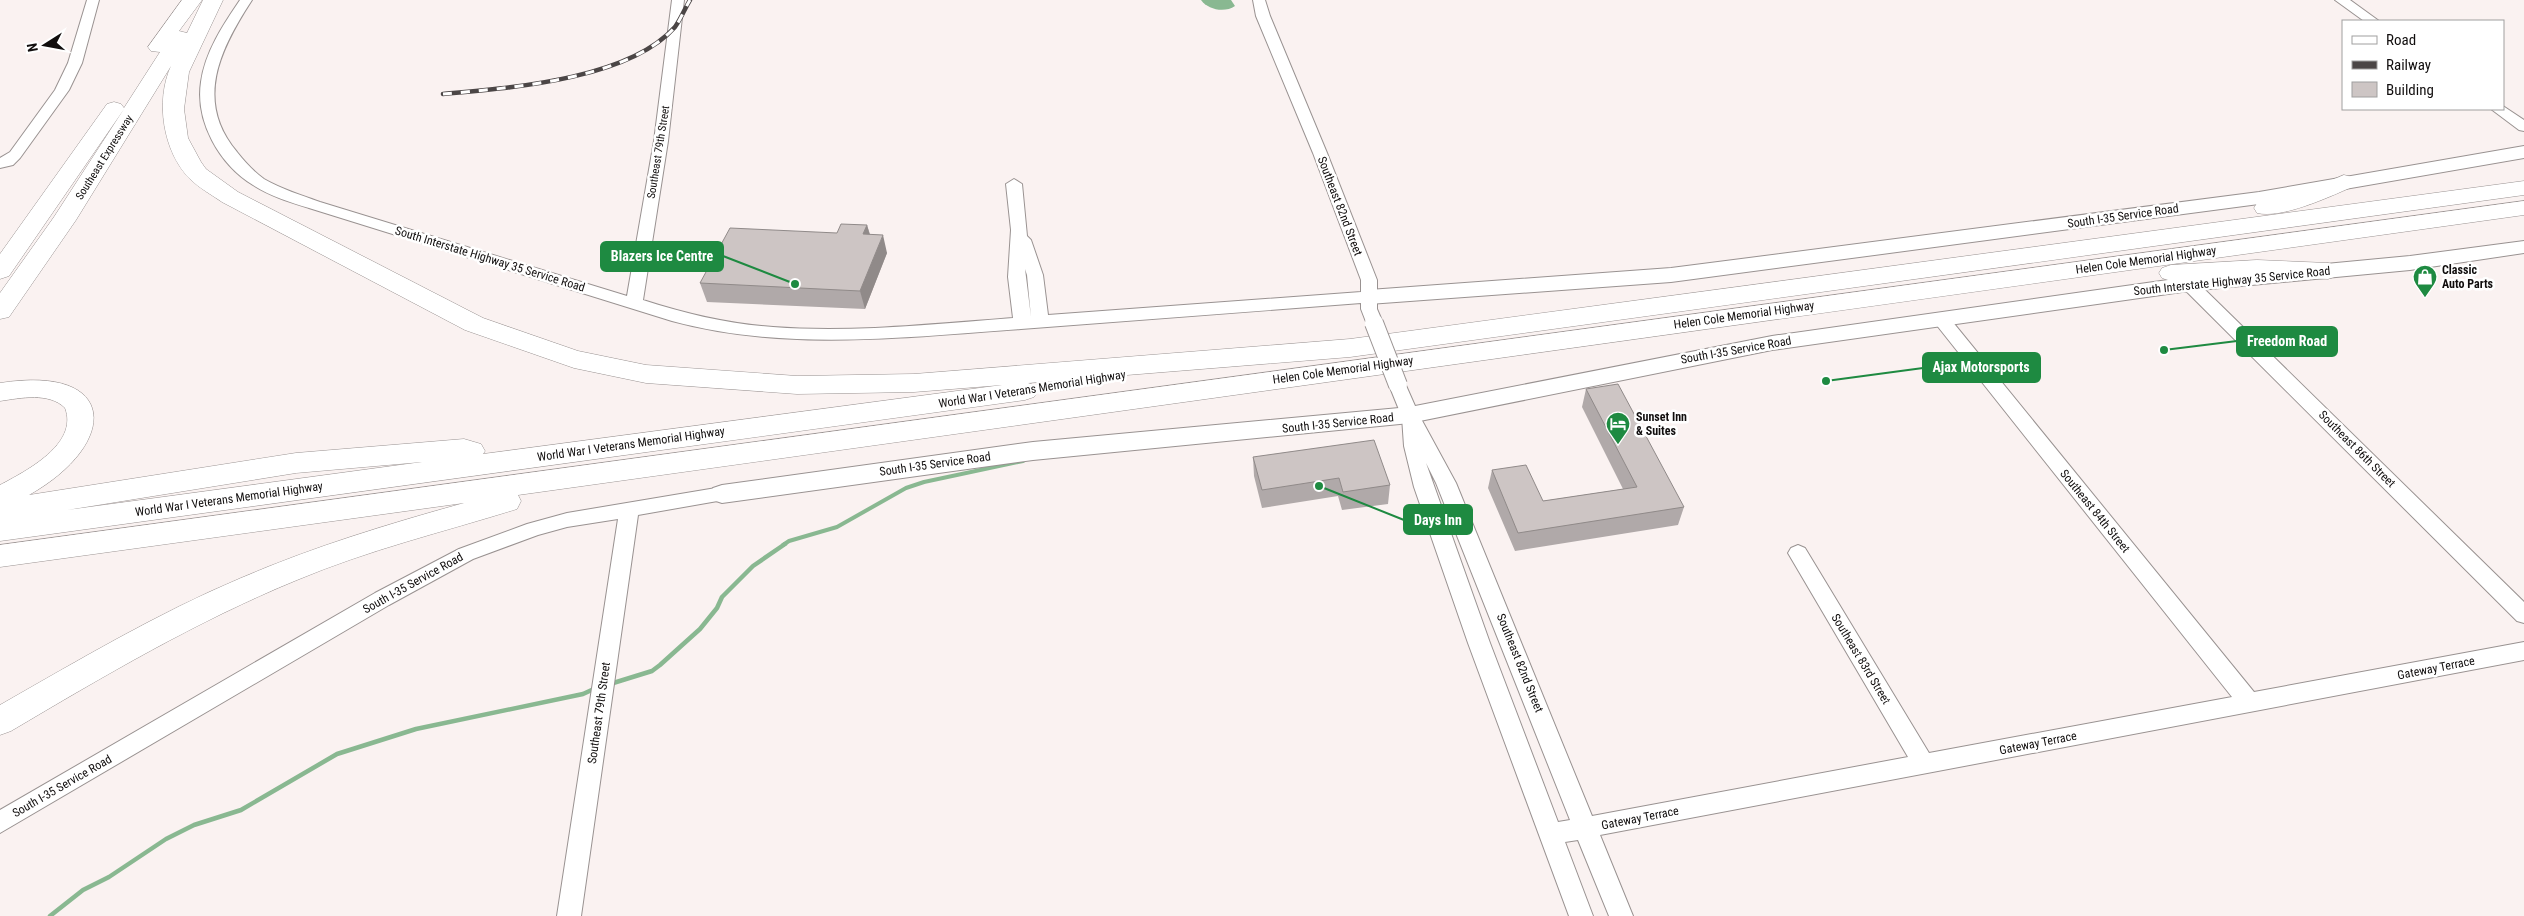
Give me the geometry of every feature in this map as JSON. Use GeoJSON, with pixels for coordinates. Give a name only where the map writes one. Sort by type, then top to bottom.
{"type":"FeatureCollection","features":[{"type":"Feature","properties":{"kind":"highway","name":"Southeast Expressway"},"geometry":{"type":"LineString","coordinates":[[0,271],[6,255],[192,0]]}},
{"type":"Feature","properties":{"kind":"highway","name":"Southeast Expressway"},"geometry":{"type":"LineString","coordinates":[[0,311],[64,220],[205,0]]}},
{"type":"Feature","properties":{"kind":"highway"},"geometry":{"type":"LineString","coordinates":[[212,0],[179,72],[173,109],[177,138],[198,174],[230,197],[474,324],[574,359],[646,374],[725,382],[797,385],[914,383],[1261,355]]}},
{"type":"Feature","properties":{"kind":"highway"},"geometry":{"type":"LineString","coordinates":[[2168,237],[2236,216],[2305,198],[2344,182]]}},
{"type":"Feature","properties":{"kind":"highway","name":"Helen Cole Memorial Highway"},"geometry":{"type":"LineString","coordinates":[[1261,355],[1350,348],[2524,188]]}},
{"type":"Feature","properties":{"kind":"highway","name":"Helen Cole Memorial Highway"},"geometry":{"type":"LineString","coordinates":[[965,422],[2524,208]]}},
{"type":"Feature","properties":{"kind":"highway"},"geometry":{"type":"LineString","coordinates":[[1982,283],[2257,268],[2328,271]]}},
{"type":"Feature","properties":{"kind":"highway","name":"World War I Veterans Memorial Highway"},"geometry":{"type":"LineString","coordinates":[[0,530],[956,401],[1261,355]]}},
{"type":"Feature","properties":{"kind":"highway"},"geometry":{"type":"LineString","coordinates":[[0,392],[24,388],[54,390],[66,394],[75,401],[82,419],[80,430],[73,443],[54,464],[24,485],[0,497]]}},
{"type":"Feature","properties":{"kind":"highway","name":"World War I Veterans Memorial Highway"},"geometry":{"type":"LineString","coordinates":[[0,556],[598,475],[965,422]]}},
{"type":"Feature","properties":{"kind":"highway"},"geometry":{"type":"LineString","coordinates":[[0,510],[296,463],[464,449],[498,462]]}},
{"type":"Feature","properties":{"kind":"highway"},"geometry":{"type":"LineString","coordinates":[[0,721],[116,654],[203,610],[288,572],[387,536],[598,475]]}},
{"type":"Feature","properties":{"kind":"highway"},"geometry":{"type":"LineString","coordinates":[[0,574],[396,520],[442,520]]}},
{"type":"Feature","properties":{"kind":"main road"},"geometry":{"type":"LineString","coordinates":[[2344,182],[2524,152]]}},
{"type":"Feature","properties":{"kind":"main road"},"geometry":{"type":"LineString","coordinates":[[2502,155],[2524,158]]}},
{"type":"Feature","properties":{"kind":"main road","name":"South I-35 Service Road"},"geometry":{"type":"LineString","coordinates":[[1369,297],[1671,275],[2259,198],[2344,182]]}},
{"type":"Feature","properties":{"kind":"main road","name":"South Interstate Highway 35 Service Road"},"geometry":{"type":"LineString","coordinates":[[1941,319],[2189,284],[2419,262],[2524,248]]}},
{"type":"Feature","properties":{"kind":"main road","name":"South I-35 Service Road"},"geometry":{"type":"LineString","coordinates":[[722,494],[1033,451],[1410,415],[1728,350],[1941,319]]}},
{"type":"Feature","properties":{"kind":"street"},"geometry":{"type":"LineString","coordinates":[[4,162],[62,90],[75,63],[94,0]]}},
{"type":"Feature","properties":{"kind":"street","name":"South Interstate Highway 35 Service Road"},"geometry":{"type":"LineString","coordinates":[[246,0],[220,41],[210,65],[205,95],[209,120],[222,147],[258,181],[293,197],[334,211],[634,304],[719,326],[774,333],[886,333]]}},
{"type":"Feature","properties":{"kind":"street","name":"Southeast 79th Street"},"geometry":{"type":"LineString","coordinates":[[634,304],[661,141],[678,0]]}},
{"type":"Feature","properties":{"kind":"street","name":"Southeast 82nd Street"},"geometry":{"type":"LineString","coordinates":[[1259,0],[1263,16],[1369,280],[1369,309],[1398,386],[1410,415],[1446,483],[1621,916]]}},
{"type":"Feature","properties":{"kind":"street"},"geometry":{"type":"LineString","coordinates":[[2341,0],[2371,20]]}},
{"type":"Feature","properties":{"kind":"street"},"geometry":{"type":"LineString","coordinates":[[2499,110],[2524,127]]}},
{"type":"Feature","properties":{"kind":"street"},"geometry":{"type":"LineString","coordinates":[[1014,184],[1019,230],[1016,277],[1022,323]]}},
{"type":"Feature","properties":{"kind":"street"},"geometry":{"type":"LineString","coordinates":[[1019,230],[1035,275],[1040,321]]}},
{"type":"Feature","properties":{"kind":"street","name":"Southeast 86th Street"},"geometry":{"type":"LineString","coordinates":[[2189,284],[2524,615]]}},
{"type":"Feature","properties":{"kind":"street","name":"South I-35 Service Road"},"geometry":{"type":"LineString","coordinates":[[886,333],[1369,297]]}},
{"type":"Feature","properties":{"kind":"street","name":"Southeast 84th Street"},"geometry":{"type":"LineString","coordinates":[[1941,319],[2250,703]]}},
{"type":"Feature","properties":{"kind":"street","name":"Southeast 82nd Street"},"geometry":{"type":"LineString","coordinates":[[1410,415],[1410,440],[1423,486],[1469,607],[1479,643],[1581,916]]}},
{"type":"Feature","properties":{"kind":"street","name":"South I-35 Service Road"},"geometry":{"type":"LineString","coordinates":[[0,822],[438,567],[466,554],[534,529],[567,520],[722,494]]}},
{"type":"Feature","properties":{"kind":"street","name":"Southeast 79th Street"},"geometry":{"type":"LineString","coordinates":[[569,916],[629,509]]}},
{"type":"Feature","properties":{"kind":"street","name":"Southeast 83rd Street"},"geometry":{"type":"LineString","coordinates":[[1798,553],[1924,764]]}},
{"type":"Feature","properties":{"kind":"street","name":"Gateway Terrace"},"geometry":{"type":"LineString","coordinates":[[1551,834],[2524,651]]}},
{"type":"Feature","properties":{"kind":"shaded area"},"geometry":{"type":"Polygon","coordinates":[[[1201,0],[1231,0],[1235,6],[1222,10],[1212,8],[1201,0]]]}},
{"type":"Feature","properties":{"kind":"building"},"geometry":{"type":"Polygon","coordinates":[[[841,224],[867,225],[863,234],[883,235],[860,291],[700,283],[730,228],[837,233],[841,224]]]}},
{"type":"Feature","properties":{"kind":"building"},"geometry":{"type":"Polygon","coordinates":[[[1618,384],[1684,507],[1518,533],[1492,470],[1526,465],[1543,501],[1637,487],[1586,389],[1618,384]]]}},
{"type":"Feature","properties":{"kind":"building"},"geometry":{"type":"Polygon","coordinates":[[[1374,440],[1390,485],[1343,492],[1339,478],[1262,490],[1253,457],[1374,440]]]}},
{"type":"Feature","properties":{"kind":"waterway"},"geometry":{"type":"LineString","coordinates":[[783,545],[789,541],[837,527],[906,488],[924,482],[1023,461]]}},
{"type":"Feature","properties":{"kind":"waterway"},"geometry":{"type":"LineString","coordinates":[[610,684],[652,671],[660,665],[700,629],[717,608],[722,597],[753,566],[785,544]]}},
{"type":"Feature","properties":{"kind":"waterway"},"geometry":{"type":"LineString","coordinates":[[50,916],[83,890],[109,877],[166,839],[194,825],[241,810],[337,754],[416,729],[583,694],[596,688]]}},
{"type":"Feature","properties":{"kind":"railway"},"geometry":{"type":"LineString","coordinates":[[443,94],[533,84],[566,78],[598,70],[628,59],[654,45],[675,27],[690,0]]}},
{"type":"Feature","properties":{"kind":"place","name":"Blazers Ice Centre"},"geometry":{"type":"Point","coordinates":[795,284]}},
{"type":"Feature","properties":{"kind":"place","name":"Classic Auto Parts"},"geometry":{"type":"Point","coordinates":[2425,298]}},
{"type":"Feature","properties":{"kind":"place","name":"Freedom Road"},"geometry":{"type":"Point","coordinates":[2164,350]}},
{"type":"Feature","properties":{"kind":"place","name":"Ajax Motorsports"},"geometry":{"type":"Point","coordinates":[1826,381]}},
{"type":"Feature","properties":{"kind":"place","name":"Sunset Inn & Suites"},"geometry":{"type":"Point","coordinates":[1618,445]}},
{"type":"Feature","properties":{"kind":"place","name":"Days Inn"},"geometry":{"type":"Point","coordinates":[1319,486]}}]}
